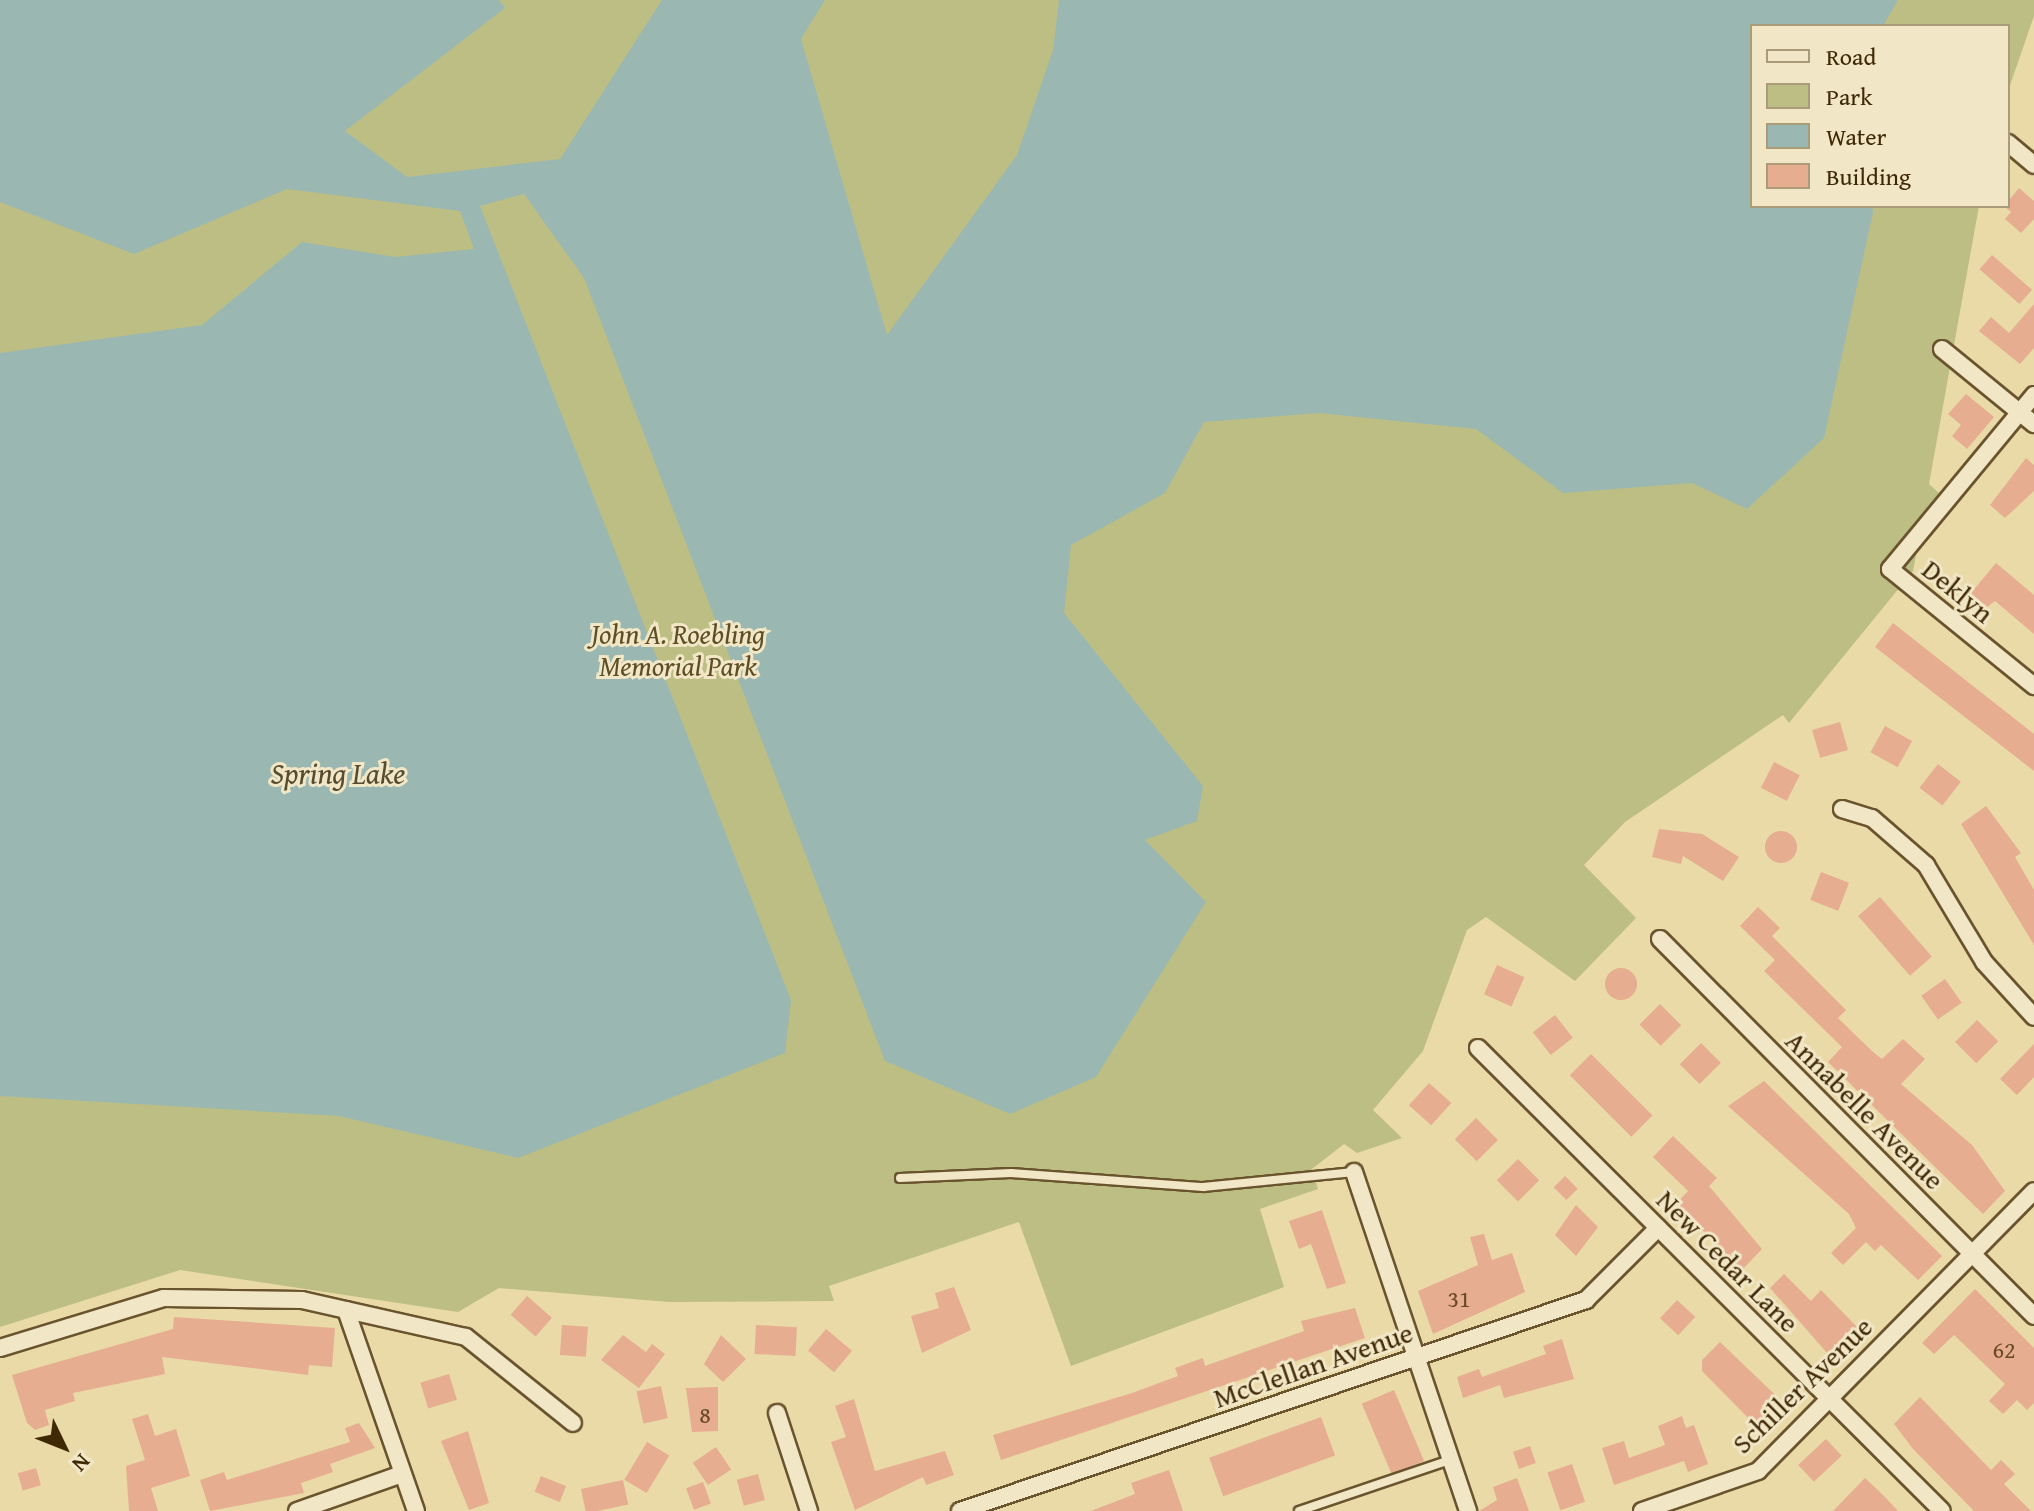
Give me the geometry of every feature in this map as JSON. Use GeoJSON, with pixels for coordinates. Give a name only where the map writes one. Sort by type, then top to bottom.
{"type":"FeatureCollection","features":[{"type":"Feature","properties":{"kind":"street"},"geometry":{"type":"LineString","coordinates":[[2010,145],[2034,165]]}},
{"type":"Feature","properties":{"kind":"street"},"geometry":{"type":"LineString","coordinates":[[1942,349],[2034,424]]}},
{"type":"Feature","properties":{"kind":"street"},"geometry":{"type":"LineString","coordinates":[[2019,412],[2034,395]]}},
{"type":"Feature","properties":{"kind":"street","name":"Deklyn"},"geometry":{"type":"LineString","coordinates":[[2019,412],[1890,569],[2034,686]]}},
{"type":"Feature","properties":{"kind":"street"},"geometry":{"type":"LineString","coordinates":[[1842,809],[1872,818],[1926,865],[1984,962],[2034,1017]]}},
{"type":"Feature","properties":{"kind":"street","name":"Annabelle Avenue"},"geometry":{"type":"LineString","coordinates":[[1660,939],[2034,1316]]}},
{"type":"Feature","properties":{"kind":"street","name":"New Cedar Lane"},"geometry":{"type":"LineString","coordinates":[[1478,1048],[1942,1511]]}},
{"type":"Feature","properties":{"kind":"street"},"geometry":{"type":"LineString","coordinates":[[1354,1172],[1468,1511]]}},
{"type":"Feature","properties":{"kind":"street","name":"Schiller Avenue"},"geometry":{"type":"LineString","coordinates":[[1642,1511],[1758,1471],[2034,1191]]}},
{"type":"Feature","properties":{"kind":"street","name":"McClellan Avenue"},"geometry":{"type":"LineString","coordinates":[[960,1511],[977,1508],[1586,1300],[1658,1228]]}},
{"type":"Feature","properties":{"kind":"street"},"geometry":{"type":"LineString","coordinates":[[0,1348],[164,1298],[256,1294],[466,1337],[573,1423]]}},
{"type":"Feature","properties":{"kind":"street"},"geometry":{"type":"LineString","coordinates":[[346,1310],[416,1511]]}},
{"type":"Feature","properties":{"kind":"street"},"geometry":{"type":"LineString","coordinates":[[777,1413],[809,1511]]}},
{"type":"Feature","properties":{"kind":"street"},"geometry":{"type":"LineString","coordinates":[[297,1511],[402,1474]]}},
{"type":"Feature","properties":{"kind":"lane"},"geometry":{"type":"LineString","coordinates":[[900,1178],[1011,1173],[1203,1187],[1354,1172]]}},
{"type":"Feature","properties":{"kind":"lane"},"geometry":{"type":"LineString","coordinates":[[1299,1511],[1450,1460]]}},
{"type":"Feature","properties":{"kind":"green space","name":"Spring Lake"},"geometry":{"type":"Polygon","coordinates":[[[0,0],[2034,0],[2034,16],[2010,85],[2010,24],[1750,24],[1750,208],[1979,208],[1929,484],[1941,495],[1924,513],[1913,571],[1789,723],[1783,715],[1625,822],[1584,865],[1636,918],[1575,981],[1486,917],[1467,930],[1423,1051],[1373,1110],[1402,1138],[1357,1153],[1344,1144],[1312,1169],[1318,1189],[1260,1209],[1284,1287],[1071,1366],[1019,1222],[829,1286],[834,1301],[669,1302],[499,1288],[458,1312],[180,1270],[0,1327],[0,0]]]}},
{"type":"Feature","properties":{"kind":"water","name":"Spring Lake"},"geometry":{"type":"Polygon","coordinates":[[[0,0],[499,0],[505,8],[345,131],[407,177],[560,159],[662,0],[825,0],[801,39],[887,335],[1017,155],[1053,50],[1059,0],[1898,0],[1884,24],[1750,24],[1750,208],[1872,208],[1873,212],[1824,438],[1747,509],[1692,483],[1563,493],[1476,429],[1319,413],[1204,422],[1165,493],[1071,545],[1064,613],[1203,786],[1197,821],[1145,840],[1206,902],[1096,1077],[1010,1114],[885,1061],[584,278],[524,194],[480,206],[791,1000],[785,1053],[518,1158],[339,1116],[0,1096],[0,353],[202,325],[302,242],[395,257],[474,249],[460,211],[287,189],[134,254],[0,202],[0,0]]]}},
{"type":"Feature","properties":{"kind":"building"},"geometry":{"type":"Polygon","coordinates":[[[2019,188],[2034,201],[2034,219],[2021,233],[2005,219],[2011,212],[2006,208],[2010,208],[2010,199],[2019,188]]]}},
{"type":"Feature","properties":{"kind":"building"},"geometry":{"type":"Polygon","coordinates":[[[1992,255],[2032,290],[2020,304],[1980,269],[1992,255]]]}},
{"type":"Feature","properties":{"kind":"building"},"geometry":{"type":"Polygon","coordinates":[[[2034,304],[2034,348],[2020,364],[1979,331],[1991,317],[2009,333],[2034,304]]]}},
{"type":"Feature","properties":{"kind":"building"},"geometry":{"type":"Polygon","coordinates":[[[1966,394],[1994,417],[1967,449],[1952,436],[1961,425],[1948,414],[1966,394]]]}},
{"type":"Feature","properties":{"kind":"building"},"geometry":{"type":"Polygon","coordinates":[[[2026,458],[2034,465],[2034,491],[2005,518],[1990,505],[2026,458]]]}},
{"type":"Feature","properties":{"kind":"building"},"geometry":{"type":"Polygon","coordinates":[[[1996,563],[2034,595],[2034,634],[1995,601],[1987,607],[1971,593],[1996,563]]]}},
{"type":"Feature","properties":{"kind":"building"},"geometry":{"type":"Polygon","coordinates":[[[1893,623],[2034,734],[2034,771],[1875,647],[1893,623]]]}},
{"type":"Feature","properties":{"kind":"building"},"geometry":{"type":"Polygon","coordinates":[[[1840,722],[1848,750],[1820,758],[1812,730],[1840,722]]]}},
{"type":"Feature","properties":{"kind":"building"},"geometry":{"type":"Polygon","coordinates":[[[1885,726],[1912,741],[1898,767],[1870,752],[1885,726]]]}},
{"type":"Feature","properties":{"kind":"building"},"geometry":{"type":"Polygon","coordinates":[[[1774,762],[1800,775],[1787,801],[1761,788],[1774,762]]]}},
{"type":"Feature","properties":{"kind":"building"},"geometry":{"type":"Polygon","coordinates":[[[1938,764],[1961,782],[1942,805],[1920,788],[1938,764]]]}},
{"type":"Feature","properties":{"kind":"building"},"geometry":{"type":"Polygon","coordinates":[[[1986,806],[2021,853],[2015,857],[2034,890],[2034,945],[1961,824],[1986,806]]]}},
{"type":"Feature","properties":{"kind":"building"},"geometry":{"type":"Polygon","coordinates":[[[1659,829],[1702,834],[1739,857],[1723,881],[1683,856],[1681,864],[1652,857],[1659,829]]]}},
{"type":"Feature","properties":{"kind":"building"},"geometry":{"type":"Polygon","coordinates":[[[1781,831],[1792,836],[1797,847],[1792,858],[1781,863],[1770,858],[1765,847],[1770,836],[1781,831]]]}},
{"type":"Feature","properties":{"kind":"building"},"geometry":{"type":"Polygon","coordinates":[[[1821,872],[1849,883],[1838,911],[1810,900],[1821,872]]]}},
{"type":"Feature","properties":{"kind":"building"},"geometry":{"type":"Polygon","coordinates":[[[1880,897],[1932,957],[1910,976],[1858,916],[1880,897]]]}},
{"type":"Feature","properties":{"kind":"building"},"geometry":{"type":"Polygon","coordinates":[[[1758,907],[1780,928],[1772,936],[1846,1010],[1838,1018],[1873,1052],[1882,1059],[1903,1039],[1925,1059],[1901,1084],[1972,1145],[2005,1191],[1983,1214],[1828,1062],[1842,1047],[1764,971],[1775,960],[1740,926],[1758,907]]]}},
{"type":"Feature","properties":{"kind":"building"},"geometry":{"type":"Polygon","coordinates":[[[1497,965],[1524,977],[1511,1006],[1484,994],[1497,965]]]}},
{"type":"Feature","properties":{"kind":"building"},"geometry":{"type":"Polygon","coordinates":[[[1621,968],[1632,973],[1637,984],[1632,995],[1621,1000],[1610,995],[1605,984],[1610,973],[1621,968]]]}},
{"type":"Feature","properties":{"kind":"building"},"geometry":{"type":"Polygon","coordinates":[[[1945,979],[1962,1003],[1938,1019],[1921,996],[1945,979]]]}},
{"type":"Feature","properties":{"kind":"building"},"geometry":{"type":"Polygon","coordinates":[[[1660,1004],[1681,1025],[1661,1046],[1639,1025],[1660,1004]]]}},
{"type":"Feature","properties":{"kind":"building"},"geometry":{"type":"Polygon","coordinates":[[[1555,1015],[1573,1038],[1551,1055],[1533,1032],[1555,1015]]]}},
{"type":"Feature","properties":{"kind":"building"},"geometry":{"type":"Polygon","coordinates":[[[1977,1020],[1998,1041],[1976,1063],[1955,1042],[1977,1020]]]}},
{"type":"Feature","properties":{"kind":"building"},"geometry":{"type":"Polygon","coordinates":[[[1701,1043],[1721,1063],[1700,1084],[1680,1064],[1701,1043]]]}},
{"type":"Feature","properties":{"kind":"building"},"geometry":{"type":"Polygon","coordinates":[[[2034,1044],[2034,1077],[2017,1095],[2000,1079],[2034,1044]]]}},
{"type":"Feature","properties":{"kind":"building"},"geometry":{"type":"Polygon","coordinates":[[[1591,1054],[1653,1116],[1631,1137],[1570,1075],[1591,1054]]]}},
{"type":"Feature","properties":{"kind":"building"},"geometry":{"type":"Polygon","coordinates":[[[1764,1081],[1942,1256],[1918,1280],[1881,1245],[1875,1251],[1866,1242],[1843,1265],[1831,1253],[1856,1228],[1849,1214],[1728,1106],[1764,1081]]]}},
{"type":"Feature","properties":{"kind":"building"},"geometry":{"type":"Polygon","coordinates":[[[1429,1083],[1451,1103],[1431,1125],[1409,1105],[1429,1083]]]}},
{"type":"Feature","properties":{"kind":"building"},"geometry":{"type":"Polygon","coordinates":[[[1476,1118],[1498,1140],[1477,1161],[1455,1139],[1476,1118]]]}},
{"type":"Feature","properties":{"kind":"building"},"geometry":{"type":"Polygon","coordinates":[[[1673,1136],[1717,1178],[1709,1186],[1762,1249],[1742,1270],[1676,1204],[1688,1191],[1653,1157],[1673,1136]]]}},
{"type":"Feature","properties":{"kind":"building"},"geometry":{"type":"Polygon","coordinates":[[[1518,1159],[1539,1180],[1518,1201],[1497,1180],[1518,1159]]]}},
{"type":"Feature","properties":{"kind":"building"},"geometry":{"type":"Polygon","coordinates":[[[1565,1176],[1578,1189],[1566,1200],[1554,1187],[1565,1176]]]}},
{"type":"Feature","properties":{"kind":"building"},"geometry":{"type":"Polygon","coordinates":[[[1576,1205],[1598,1227],[1576,1256],[1555,1235],[1576,1205]]]}},
{"type":"Feature","properties":{"kind":"building"},"geometry":{"type":"Polygon","coordinates":[[[1322,1210],[1346,1283],[1327,1289],[1311,1244],[1299,1249],[1289,1221],[1322,1210]]]}},
{"type":"Feature","properties":{"kind":"building"},"geometry":{"type":"Polygon","coordinates":[[[1484,1234],[1492,1260],[1512,1253],[1525,1292],[1433,1334],[1418,1291],[1478,1265],[1470,1237],[1484,1234]]]}},
{"type":"Feature","properties":{"kind":"building"},"geometry":{"type":"Polygon","coordinates":[[[1784,1274],[1811,1301],[1821,1290],[1863,1333],[1835,1362],[1770,1288],[1784,1274]]]}},
{"type":"Feature","properties":{"kind":"building"},"geometry":{"type":"Polygon","coordinates":[[[954,1287],[971,1330],[922,1353],[911,1316],[939,1308],[935,1293],[954,1287]]]}},
{"type":"Feature","properties":{"kind":"building"},"geometry":{"type":"Polygon","coordinates":[[[1975,1289],[2034,1348],[2034,1403],[2027,1410],[2017,1400],[2003,1414],[1989,1401],[2005,1384],[1954,1335],[1934,1354],[1922,1343],[1975,1289]]]}},
{"type":"Feature","properties":{"kind":"building"},"geometry":{"type":"Polygon","coordinates":[[[527,1296],[552,1318],[536,1337],[511,1315],[527,1296]]]}},
{"type":"Feature","properties":{"kind":"building"},"geometry":{"type":"Polygon","coordinates":[[[1677,1300],[1695,1317],[1678,1335],[1660,1318],[1677,1300]]]}},
{"type":"Feature","properties":{"kind":"building"},"geometry":{"type":"Polygon","coordinates":[[[1355,1308],[1365,1338],[1001,1460],[993,1435],[1132,1393],[1178,1376],[1175,1368],[1203,1358],[1205,1366],[1304,1331],[1301,1321],[1355,1308]]]}},
{"type":"Feature","properties":{"kind":"building"},"geometry":{"type":"Polygon","coordinates":[[[174,1317],[335,1328],[332,1367],[309,1365],[308,1375],[162,1357],[165,1374],[73,1393],[75,1401],[45,1410],[49,1425],[35,1430],[27,1423],[12,1375],[173,1329],[174,1317]]]}},
{"type":"Feature","properties":{"kind":"building"},"geometry":{"type":"Polygon","coordinates":[[[562,1325],[588,1327],[586,1357],[560,1355],[562,1325]]]}},
{"type":"Feature","properties":{"kind":"building"},"geometry":{"type":"Polygon","coordinates":[[[756,1325],[797,1327],[795,1356],[754,1354],[756,1325]]]}},
{"type":"Feature","properties":{"kind":"building"},"geometry":{"type":"Polygon","coordinates":[[[826,1329],[852,1351],[834,1372],[808,1350],[826,1329]]]}},
{"type":"Feature","properties":{"kind":"building"},"geometry":{"type":"Polygon","coordinates":[[[623,1335],[646,1352],[652,1344],[665,1354],[639,1388],[601,1360],[623,1335]]]}},
{"type":"Feature","properties":{"kind":"building"},"geometry":{"type":"Polygon","coordinates":[[[721,1335],[746,1359],[723,1382],[704,1364],[721,1335]]]}},
{"type":"Feature","properties":{"kind":"building"},"geometry":{"type":"Polygon","coordinates":[[[1562,1339],[1574,1379],[1504,1398],[1500,1385],[1463,1398],[1457,1377],[1479,1369],[1482,1377],[1546,1354],[1543,1346],[1562,1339]]]}},
{"type":"Feature","properties":{"kind":"building"},"geometry":{"type":"Polygon","coordinates":[[[1720,1342],[1789,1408],[1763,1433],[1702,1371],[1702,1360],[1720,1342]]]}},
{"type":"Feature","properties":{"kind":"building"},"geometry":{"type":"Polygon","coordinates":[[[449,1374],[457,1400],[428,1409],[420,1383],[449,1374]]]}},
{"type":"Feature","properties":{"kind":"building"},"geometry":{"type":"Polygon","coordinates":[[[661,1386],[668,1418],[643,1423],[637,1391],[661,1386]]]}},
{"type":"Feature","properties":{"kind":"building"},"geometry":{"type":"Polygon","coordinates":[[[718,1387],[718,1431],[692,1432],[686,1388],[718,1387]]]}},
{"type":"Feature","properties":{"kind":"building"},"geometry":{"type":"Polygon","coordinates":[[[1394,1390],[1424,1461],[1392,1475],[1362,1404],[1394,1390]]]}},
{"type":"Feature","properties":{"kind":"building"},"geometry":{"type":"Polygon","coordinates":[[[1920,1397],[1991,1470],[2001,1460],[2015,1474],[2004,1484],[2031,1511],[1974,1511],[1913,1449],[1894,1424],[1920,1397]]]}},
{"type":"Feature","properties":{"kind":"building"},"geometry":{"type":"Polygon","coordinates":[[[854,1399],[875,1471],[945,1451],[954,1475],[926,1485],[923,1477],[855,1510],[831,1442],[846,1437],[835,1406],[854,1399]]]}},
{"type":"Feature","properties":{"kind":"building"},"geometry":{"type":"Polygon","coordinates":[[[148,1414],[155,1436],[176,1429],[190,1476],[151,1488],[158,1511],[129,1511],[126,1466],[145,1460],[132,1419],[148,1414]]]}},
{"type":"Feature","properties":{"kind":"building"},"geometry":{"type":"Polygon","coordinates":[[[1682,1416],[1686,1428],[1694,1425],[1708,1464],[1688,1472],[1684,1461],[1614,1485],[1602,1448],[1624,1441],[1629,1458],[1665,1445],[1658,1426],[1682,1416]]]}},
{"type":"Feature","properties":{"kind":"building"},"geometry":{"type":"Polygon","coordinates":[[[1321,1417],[1335,1456],[1223,1496],[1209,1458],[1321,1417]]]}},
{"type":"Feature","properties":{"kind":"building"},"geometry":{"type":"Polygon","coordinates":[[[359,1423],[375,1448],[330,1464],[333,1472],[301,1483],[304,1493],[210,1511],[200,1480],[224,1472],[227,1480],[350,1442],[345,1428],[359,1423]]]}},
{"type":"Feature","properties":{"kind":"building"},"geometry":{"type":"Polygon","coordinates":[[[468,1431],[489,1503],[469,1510],[441,1441],[468,1431]]]}},
{"type":"Feature","properties":{"kind":"building"},"geometry":{"type":"Polygon","coordinates":[[[1826,1439],[1842,1456],[1814,1482],[1798,1465],[1826,1439]]]}},
{"type":"Feature","properties":{"kind":"building"},"geometry":{"type":"Polygon","coordinates":[[[647,1442],[669,1455],[647,1493],[624,1480],[647,1442]]]}},
{"type":"Feature","properties":{"kind":"building"},"geometry":{"type":"Polygon","coordinates":[[[1530,1446],[1536,1463],[1519,1469],[1513,1452],[1530,1446]]]}},
{"type":"Feature","properties":{"kind":"building"},"geometry":{"type":"Polygon","coordinates":[[[716,1447],[731,1469],[708,1485],[693,1463],[716,1447]]]}},
{"type":"Feature","properties":{"kind":"building"},"geometry":{"type":"Polygon","coordinates":[[[1572,1464],[1585,1502],[1560,1510],[1547,1472],[1572,1464]]]}},
{"type":"Feature","properties":{"kind":"building"},"geometry":{"type":"Polygon","coordinates":[[[36,1468],[41,1485],[23,1491],[18,1473],[36,1468]]]}},
{"type":"Feature","properties":{"kind":"building"},"geometry":{"type":"Polygon","coordinates":[[[1169,1470],[1183,1511],[1091,1511],[1135,1494],[1131,1483],[1169,1470]]]}},
{"type":"Feature","properties":{"kind":"building"},"geometry":{"type":"Polygon","coordinates":[[[758,1474],[765,1500],[744,1506],[737,1480],[758,1474]]]}},
{"type":"Feature","properties":{"kind":"building"},"geometry":{"type":"Polygon","coordinates":[[[541,1476],[566,1486],[560,1502],[535,1492],[541,1476]]]}},
{"type":"Feature","properties":{"kind":"building"},"geometry":{"type":"Polygon","coordinates":[[[1517,1478],[1529,1511],[1479,1511],[1497,1500],[1493,1487],[1517,1478]]]}},
{"type":"Feature","properties":{"kind":"building"},"geometry":{"type":"Polygon","coordinates":[[[1865,1478],[1883,1495],[1898,1511],[1833,1511],[1865,1478]]]}},
{"type":"Feature","properties":{"kind":"building"},"geometry":{"type":"Polygon","coordinates":[[[623,1480],[628,1504],[586,1511],[581,1489],[623,1480]]]}},
{"type":"Feature","properties":{"kind":"building"},"geometry":{"type":"Polygon","coordinates":[[[703,1482],[711,1504],[694,1510],[686,1488],[703,1482]]]}},
{"type":"Feature","properties":{"kind":"park label","name":"John A. Roebling Memorial Park"},"geometry":{"type":"Point","coordinates":[678,650]}}]}
